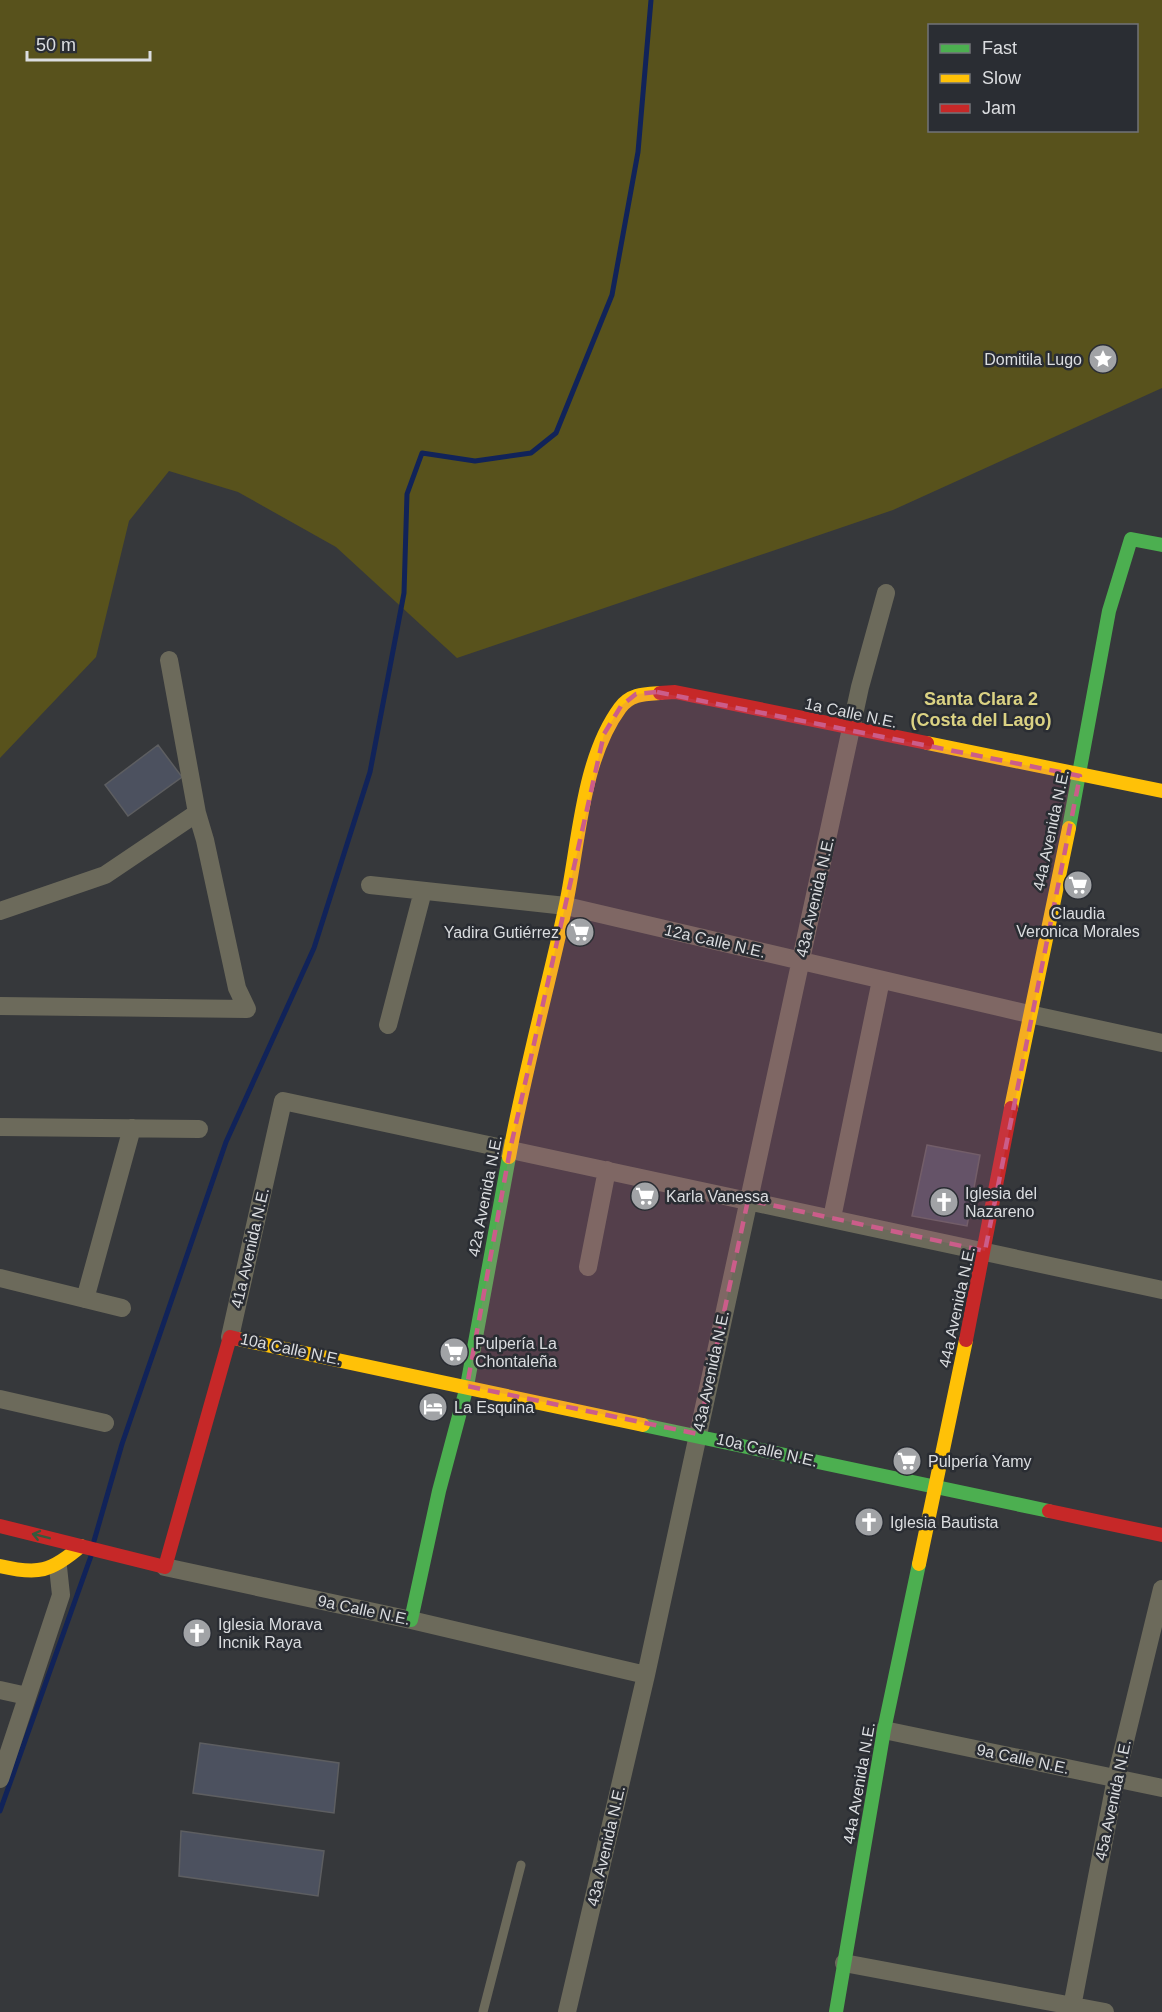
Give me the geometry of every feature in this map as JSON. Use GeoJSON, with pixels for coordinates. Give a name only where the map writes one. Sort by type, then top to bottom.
{"type":"FeatureCollection","features":[{"type":"Feature","properties":{"kind":"street","name":"44a Avenida N.E."},"geometry":{"type":"LineString","coordinates":[[836,2012],[884,1730],[985,1251],[1029,1014],[1080,776],[1109,611],[1131,539],[1162,545]]}},
{"type":"Feature","properties":{"kind":"street","name":"43a Avenida N.E."},"geometry":{"type":"LineString","coordinates":[[567,2012],[646,1675],[800,961],[853,730],[860,687],[886,594]]}},
{"type":"Feature","properties":{"kind":"street"},"geometry":{"type":"LineString","coordinates":[[0,1006],[247,1009],[237,988],[205,840],[196,813],[169,660]]}},
{"type":"Feature","properties":{"kind":"street","name":"1a Calle N.E."},"geometry":{"type":"LineString","coordinates":[[590,778],[604,734],[621,706],[636,694],[675,692],[1162,791]]}},
{"type":"Feature","properties":{"kind":"street","name":"42a Avenida N.E."},"geometry":{"type":"LineString","coordinates":[[411,1620],[439,1491],[467,1386],[510,1149],[566,906],[590,778]]}},
{"type":"Feature","properties":{"kind":"street"},"geometry":{"type":"LineString","coordinates":[[0,911],[105,875],[196,813]]}},
{"type":"Feature","properties":{"kind":"street","name":"12a Calle N.E."},"geometry":{"type":"LineString","coordinates":[[370,885],[566,906],[1162,1043]]}},
{"type":"Feature","properties":{"kind":"street"},"geometry":{"type":"LineString","coordinates":[[388,1025],[423,891]]}},
{"type":"Feature","properties":{"kind":"street"},"geometry":{"type":"LineString","coordinates":[[832,1218],[882,980]]}},
{"type":"Feature","properties":{"kind":"street","name":"41a Avenida N.E."},"geometry":{"type":"LineString","coordinates":[[165,1567],[230,1337],[283,1101],[510,1149]]}},
{"type":"Feature","properties":{"kind":"street"},"geometry":{"type":"LineString","coordinates":[[0,1127],[199,1129]]}},
{"type":"Feature","properties":{"kind":"street"},"geometry":{"type":"LineString","coordinates":[[85,1299],[132,1128]]}},
{"type":"Feature","properties":{"kind":"street"},"geometry":{"type":"LineString","coordinates":[[510,1149],[1162,1290]]}},
{"type":"Feature","properties":{"kind":"street"},"geometry":{"type":"LineString","coordinates":[[588,1267],[607,1170]]}},
{"type":"Feature","properties":{"kind":"street"},"geometry":{"type":"LineString","coordinates":[[0,1278],[122,1308]]}},
{"type":"Feature","properties":{"kind":"street","name":"10a Calle N.E."},"geometry":{"type":"LineString","coordinates":[[230,1337],[698,1434],[1162,1535]]}},
{"type":"Feature","properties":{"kind":"street"},"geometry":{"type":"LineString","coordinates":[[0,1399],[105,1422]]}},
{"type":"Feature","properties":{"kind":"street","name":"9a Calle N.E."},"geometry":{"type":"LineString","coordinates":[[0,1526],[165,1567],[411,1620],[646,1675]]}},
{"type":"Feature","properties":{"kind":"street"},"geometry":{"type":"LineString","coordinates":[[0,1566],[30,1573],[58,1567],[83,1546]]}},
{"type":"Feature","properties":{"kind":"street"},"geometry":{"type":"LineString","coordinates":[[0,1779],[62,1595],[58,1567]]}},
{"type":"Feature","properties":{"kind":"street","name":"45a Avenida N.E."},"geometry":{"type":"LineString","coordinates":[[1071,2008],[1116,1778],[1162,1589]]}},
{"type":"Feature","properties":{"kind":"street"},"geometry":{"type":"LineString","coordinates":[[0,1690],[27,1696]]}},
{"type":"Feature","properties":{"kind":"street","name":"9a Calle N.E."},"geometry":{"type":"LineString","coordinates":[[884,1730],[1162,1788]]}},
{"type":"Feature","properties":{"kind":"street"},"geometry":{"type":"LineString","coordinates":[[844,1963],[1071,2008],[1105,2012]]}},
{"type":"Feature","properties":{"kind":"lane"},"geometry":{"type":"LineString","coordinates":[[483,2012],[521,1865]]}},
{"type":"Feature","properties":{"kind":"highlighted area"},"geometry":{"type":"Polygon","coordinates":[[[657,692],[1080,776],[985,1251],[748,1200],[698,1434],[467,1386],[510,1150],[604,734],[621,706],[636,694],[657,692]]]}},
{"type":"Feature","properties":{"kind":"shaded area"},"geometry":{"type":"Polygon","coordinates":[[[0,0],[1162,0],[1162,388],[893,510],[457,658],[336,547],[238,492],[169,471],[129,521],[96,657],[0,758],[0,0]]]}},
{"type":"Feature","properties":{"kind":"building"},"geometry":{"type":"Polygon","coordinates":[[[158,745],[182,777],[128,816],[105,785],[158,745]]]}},
{"type":"Feature","properties":{"kind":"building"},"geometry":{"type":"Polygon","coordinates":[[[927,1145],[980,1155],[967,1226],[912,1216],[927,1145]]]}},
{"type":"Feature","properties":{"kind":"building"},"geometry":{"type":"Polygon","coordinates":[[[200,1743],[339,1763],[334,1813],[193,1793],[200,1743]]]}},
{"type":"Feature","properties":{"kind":"building"},"geometry":{"type":"Polygon","coordinates":[[[181,1831],[324,1851],[318,1896],[179,1876],[181,1831]]]}},
{"type":"Feature","properties":{"kind":"waterway"},"geometry":{"type":"LineString","coordinates":[[94,1541],[122,1444],[226,1142],[314,948],[370,772],[404,593],[407,494],[422,453],[475,461],[531,453],[556,433],[612,295],[638,152],[651,0]]}},
{"type":"Feature","properties":{"kind":"waterway"},"geometry":{"type":"LineString","coordinates":[[0,1811],[91,1556]]}},
{"type":"Feature","properties":{"kind":"traffic: fast"},"geometry":{"type":"LineString","coordinates":[[1069,828],[1109,611],[1131,539],[1162,545]]}},
{"type":"Feature","properties":{"kind":"traffic: fast"},"geometry":{"type":"LineString","coordinates":[[411,1620],[439,1491],[467,1386],[509,1157]]}},
{"type":"Feature","properties":{"kind":"traffic: fast"},"geometry":{"type":"LineString","coordinates":[[643,1425],[1049,1511]]}},
{"type":"Feature","properties":{"kind":"traffic: fast"},"geometry":{"type":"LineString","coordinates":[[836,2012],[884,1730],[919,1564]]}},
{"type":"Feature","properties":{"kind":"traffic: slow"},"geometry":{"type":"LineString","coordinates":[[509,1157],[565,909],[583,805],[597,753],[607,729],[624,703],[638,696],[660,693]]}},
{"type":"Feature","properties":{"kind":"traffic: slow"},"geometry":{"type":"LineString","coordinates":[[927,743],[1162,791]]}},
{"type":"Feature","properties":{"kind":"traffic: slow"},"geometry":{"type":"LineString","coordinates":[[1011,1108],[1069,828]]}},
{"type":"Feature","properties":{"kind":"traffic: slow"},"geometry":{"type":"LineString","coordinates":[[238,1339],[643,1425]]}},
{"type":"Feature","properties":{"kind":"traffic: slow"},"geometry":{"type":"LineString","coordinates":[[919,1564],[966,1340]]}},
{"type":"Feature","properties":{"kind":"traffic: slow"},"geometry":{"type":"LineString","coordinates":[[0,1566],[24,1570],[44,1569],[61,1561],[81,1546]]}},
{"type":"Feature","properties":{"kind":"traffic: jam"},"geometry":{"type":"LineString","coordinates":[[660,693],[675,692],[927,743]]}},
{"type":"Feature","properties":{"kind":"traffic: jam"},"geometry":{"type":"LineString","coordinates":[[966,1340],[1011,1108]]}},
{"type":"Feature","properties":{"kind":"traffic: jam"},"geometry":{"type":"LineString","coordinates":[[0,1526],[165,1567],[230,1337],[238,1339]]}},
{"type":"Feature","properties":{"kind":"traffic: jam"},"geometry":{"type":"LineString","coordinates":[[1049,1511],[1162,1535]]}},
{"type":"Feature","properties":{"kind":"place","name":"Domitila Lugo"},"geometry":{"type":"Point","coordinates":[1103,359]}},
{"type":"Feature","properties":{"kind":"place","name":"Claudia Veronica Morales"},"geometry":{"type":"Point","coordinates":[1078,885]}},
{"type":"Feature","properties":{"kind":"place","name":"Yadira Gutiérrez"},"geometry":{"type":"Point","coordinates":[580,932]}},
{"type":"Feature","properties":{"kind":"place","name":"Karla Vanessa"},"geometry":{"type":"Point","coordinates":[645,1196]}},
{"type":"Feature","properties":{"kind":"place","name":"Iglesia del Nazareno"},"geometry":{"type":"Point","coordinates":[944,1202]}},
{"type":"Feature","properties":{"kind":"place","name":"Pulpería La Chontaleña"},"geometry":{"type":"Point","coordinates":[454,1352]}},
{"type":"Feature","properties":{"kind":"place","name":"La Esquina"},"geometry":{"type":"Point","coordinates":[433,1407]}},
{"type":"Feature","properties":{"kind":"place","name":"Pulpería Yamy"},"geometry":{"type":"Point","coordinates":[907,1461]}},
{"type":"Feature","properties":{"kind":"place","name":"Iglesia Bautista"},"geometry":{"type":"Point","coordinates":[869,1522]}},
{"type":"Feature","properties":{"kind":"place","name":"Iglesia Morava Incnik Raya"},"geometry":{"type":"Point","coordinates":[197,1633]}},
{"type":"Feature","properties":{"kind":"district","name":"Santa Clara 2 (Costa del Lago)"},"geometry":{"type":"Point","coordinates":[981,709]}}]}
